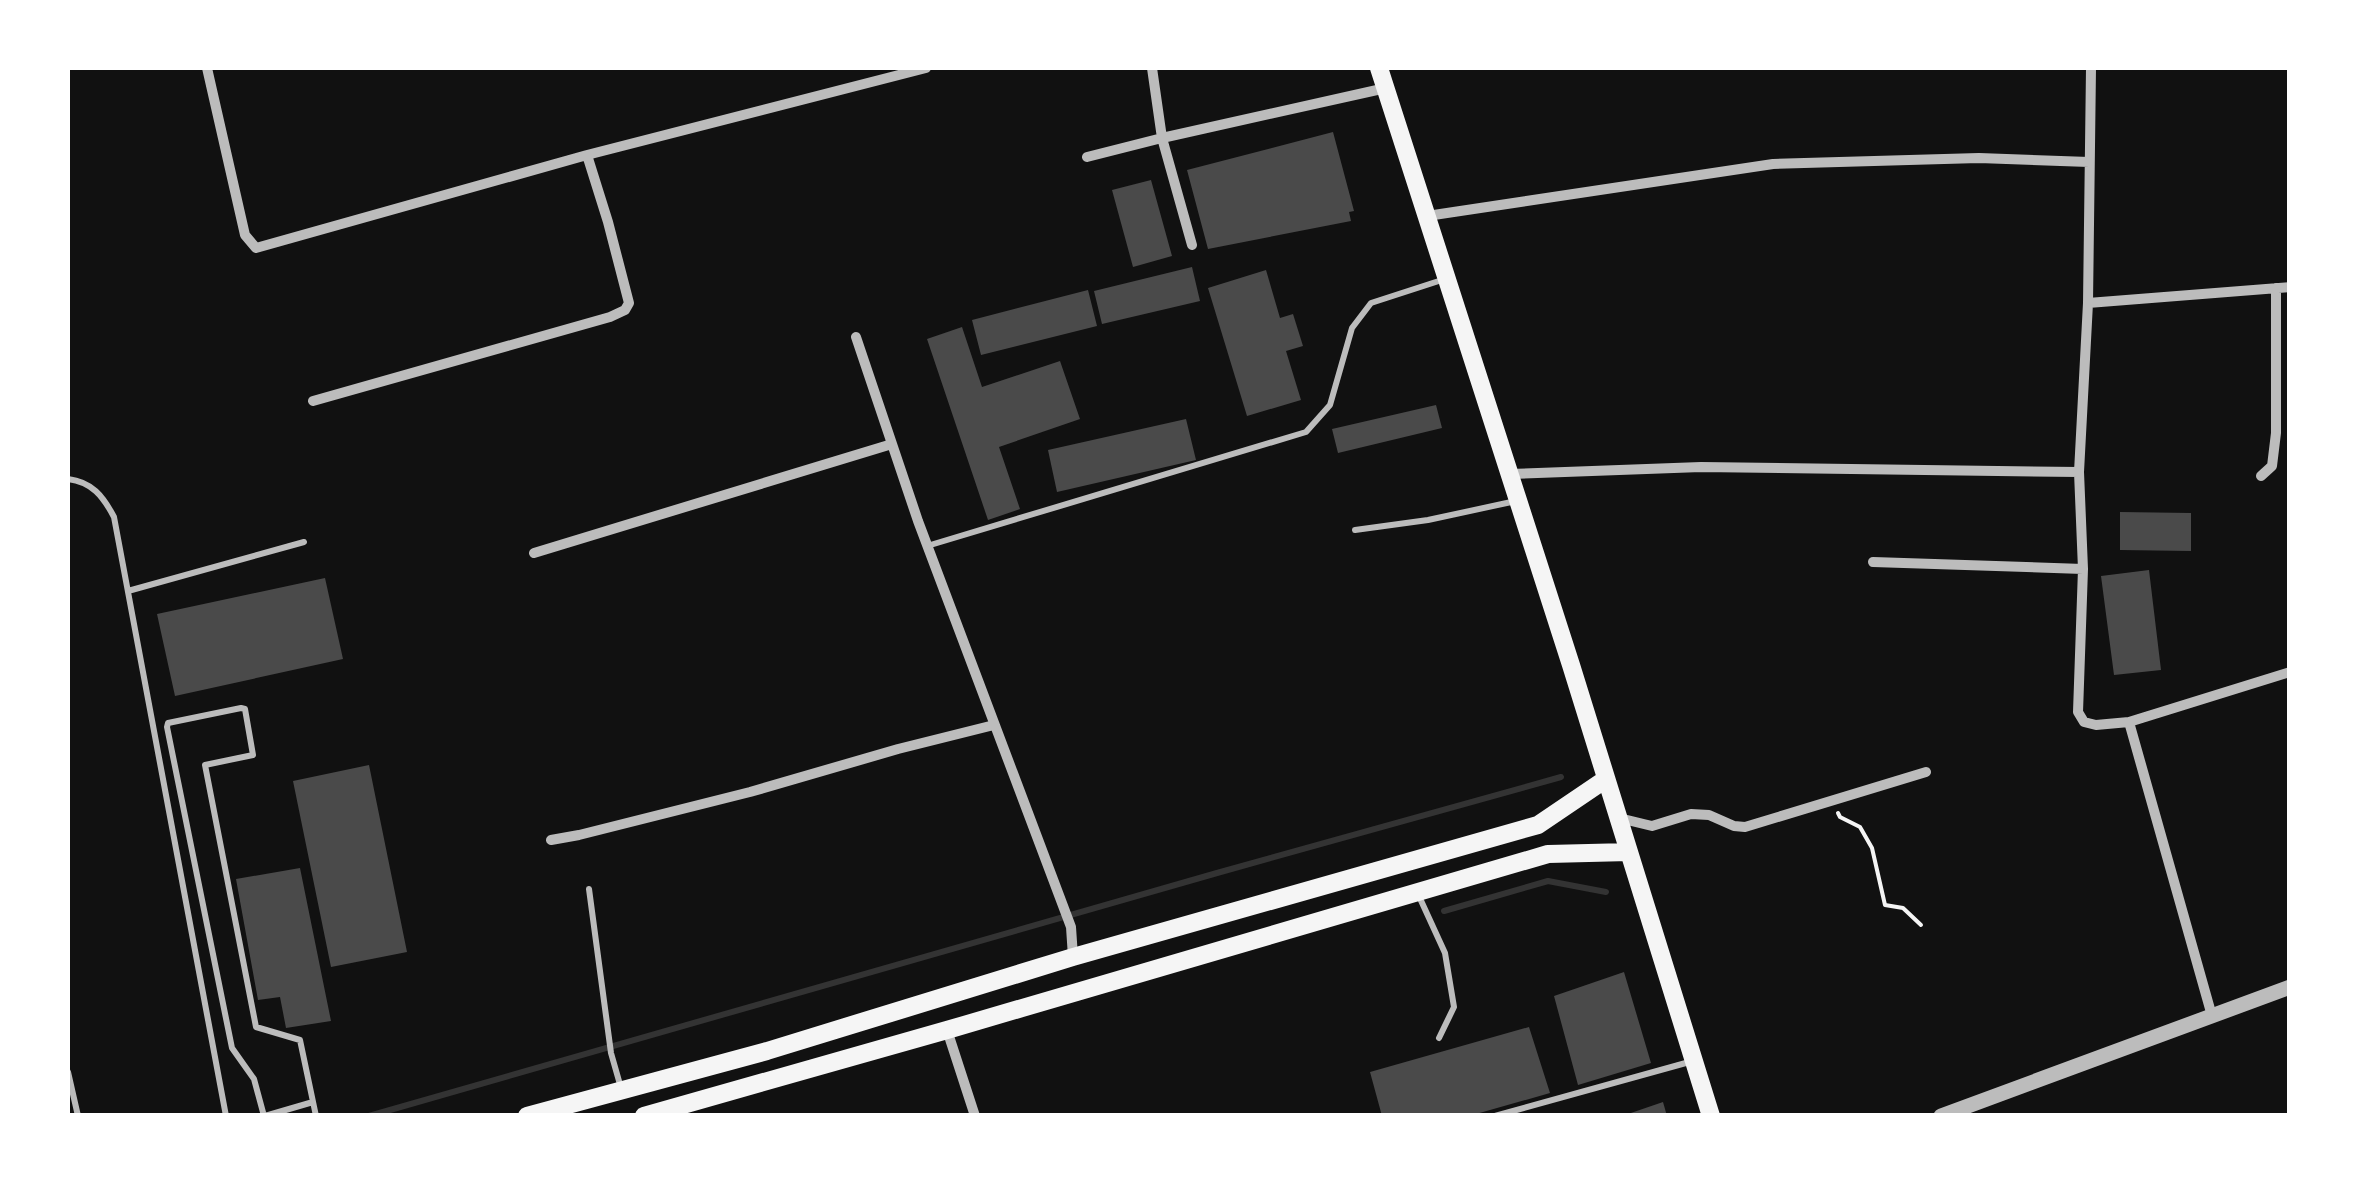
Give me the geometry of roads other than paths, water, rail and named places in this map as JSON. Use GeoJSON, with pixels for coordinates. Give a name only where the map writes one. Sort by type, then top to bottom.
{"type":"FeatureCollection","features":[{"type":"Feature","properties":{"kind":"main road"},"geometry":{"type":"LineString","coordinates":[[1379,68],[1711,1116]]}},
{"type":"Feature","properties":{"kind":"main road"},"geometry":{"type":"LineString","coordinates":[[527,1116],[766,1051],[1074,957],[1538,824],[1606,779]]}},
{"type":"Feature","properties":{"kind":"main road"},"geometry":{"type":"LineString","coordinates":[[644,1116],[1548,854],[1629,852]]}},
{"type":"Feature","properties":{"kind":"street"},"geometry":{"type":"LineString","coordinates":[[207,68],[245,235],[256,248],[587,154],[926,68]]}},
{"type":"Feature","properties":{"kind":"street"},"geometry":{"type":"LineString","coordinates":[[1152,68],[1162,138],[1192,245]]}},
{"type":"Feature","properties":{"kind":"street"},"geometry":{"type":"LineString","coordinates":[[2091,68],[2088,303],[2079,472],[2083,569],[2078,712],[2084,722],[2130,722],[2290,672]]}},
{"type":"Feature","properties":{"kind":"street"},"geometry":{"type":"LineString","coordinates":[[1087,158],[1386,88]]}},
{"type":"Feature","properties":{"kind":"street"},"geometry":{"type":"LineString","coordinates":[[313,402],[625,310],[629,303],[587,154]]}},
{"type":"Feature","properties":{"kind":"street"},"geometry":{"type":"LineString","coordinates":[[1427,216],[1773,164],[1979,158],[2089,162]]}},
{"type":"Feature","properties":{"kind":"street"},"geometry":{"type":"LineString","coordinates":[[2088,303],[2290,287]]}},
{"type":"Feature","properties":{"kind":"street"},"geometry":{"type":"LineString","coordinates":[[2261,476],[2272,466],[2276,433],[2276,288]]}},
{"type":"Feature","properties":{"kind":"street"},"geometry":{"type":"LineString","coordinates":[[856,338],[927,546],[1071,928],[1074,957]]}},
{"type":"Feature","properties":{"kind":"street"},"geometry":{"type":"LineString","coordinates":[[534,553],[892,444]]}},
{"type":"Feature","properties":{"kind":"street"},"geometry":{"type":"LineString","coordinates":[[1508,474],[1701,467],[2079,472]]}},
{"type":"Feature","properties":{"kind":"street"},"geometry":{"type":"LineString","coordinates":[[1873,562],[2083,569]]}},
{"type":"Feature","properties":{"kind":"street"},"geometry":{"type":"LineString","coordinates":[[2130,722],[2212,1016]]}},
{"type":"Feature","properties":{"kind":"street"},"geometry":{"type":"LineString","coordinates":[[551,840],[750,792],[994,726]]}},
{"type":"Feature","properties":{"kind":"street"},"geometry":{"type":"LineString","coordinates":[[1618,818],[1652,826],[1691,814],[1709,815],[1745,827],[1926,772]]}},
{"type":"Feature","properties":{"kind":"street"},"geometry":{"type":"LineString","coordinates":[[1941,1116],[2290,987]]}},
{"type":"Feature","properties":{"kind":"street"},"geometry":{"type":"LineString","coordinates":[[948,1030],[975,1116]]}},
{"type":"Feature","properties":{"kind":"lane"},"geometry":{"type":"LineString","coordinates":[[927,546],[1306,432],[1330,405],[1352,328],[1371,303],[1446,279]]}},
{"type":"Feature","properties":{"kind":"lane"},"geometry":{"type":"LineString","coordinates":[[68,478],[96,488],[114,517],[226,1116]]}},
{"type":"Feature","properties":{"kind":"lane"},"geometry":{"type":"LineString","coordinates":[[1355,530],[1518,501]]}},
{"type":"Feature","properties":{"kind":"lane"},"geometry":{"type":"LineString","coordinates":[[128,591],[304,542]]}},
{"type":"Feature","properties":{"kind":"lane"},"geometry":{"type":"LineString","coordinates":[[313,1102],[264,1116],[254,1079],[232,1048],[168,723],[244,709],[253,756],[205,765],[256,1027],[300,1040],[316,1115]]}},
{"type":"Feature","properties":{"kind":"lane"},"geometry":{"type":"LineString","coordinates":[[590,889],[611,1054],[621,1090]]}},
{"type":"Feature","properties":{"kind":"lane"},"geometry":{"type":"LineString","coordinates":[[1417,893],[1445,953],[1454,1007],[1439,1038]]}},
{"type":"Feature","properties":{"kind":"lane"},"geometry":{"type":"LineString","coordinates":[[1496,1116],[1694,1060]]}},
{"type":"Feature","properties":{"kind":"lane"},"geometry":{"type":"LineString","coordinates":[[68,1072],[78,1116]]}},
{"type":"Feature","properties":{"kind":"waterway"},"geometry":{"type":"LineString","coordinates":[[369,1116],[1561,777]]}},
{"type":"Feature","properties":{"kind":"waterway"},"geometry":{"type":"LineString","coordinates":[[1444,911],[1548,881],[1606,892]]}}]}
